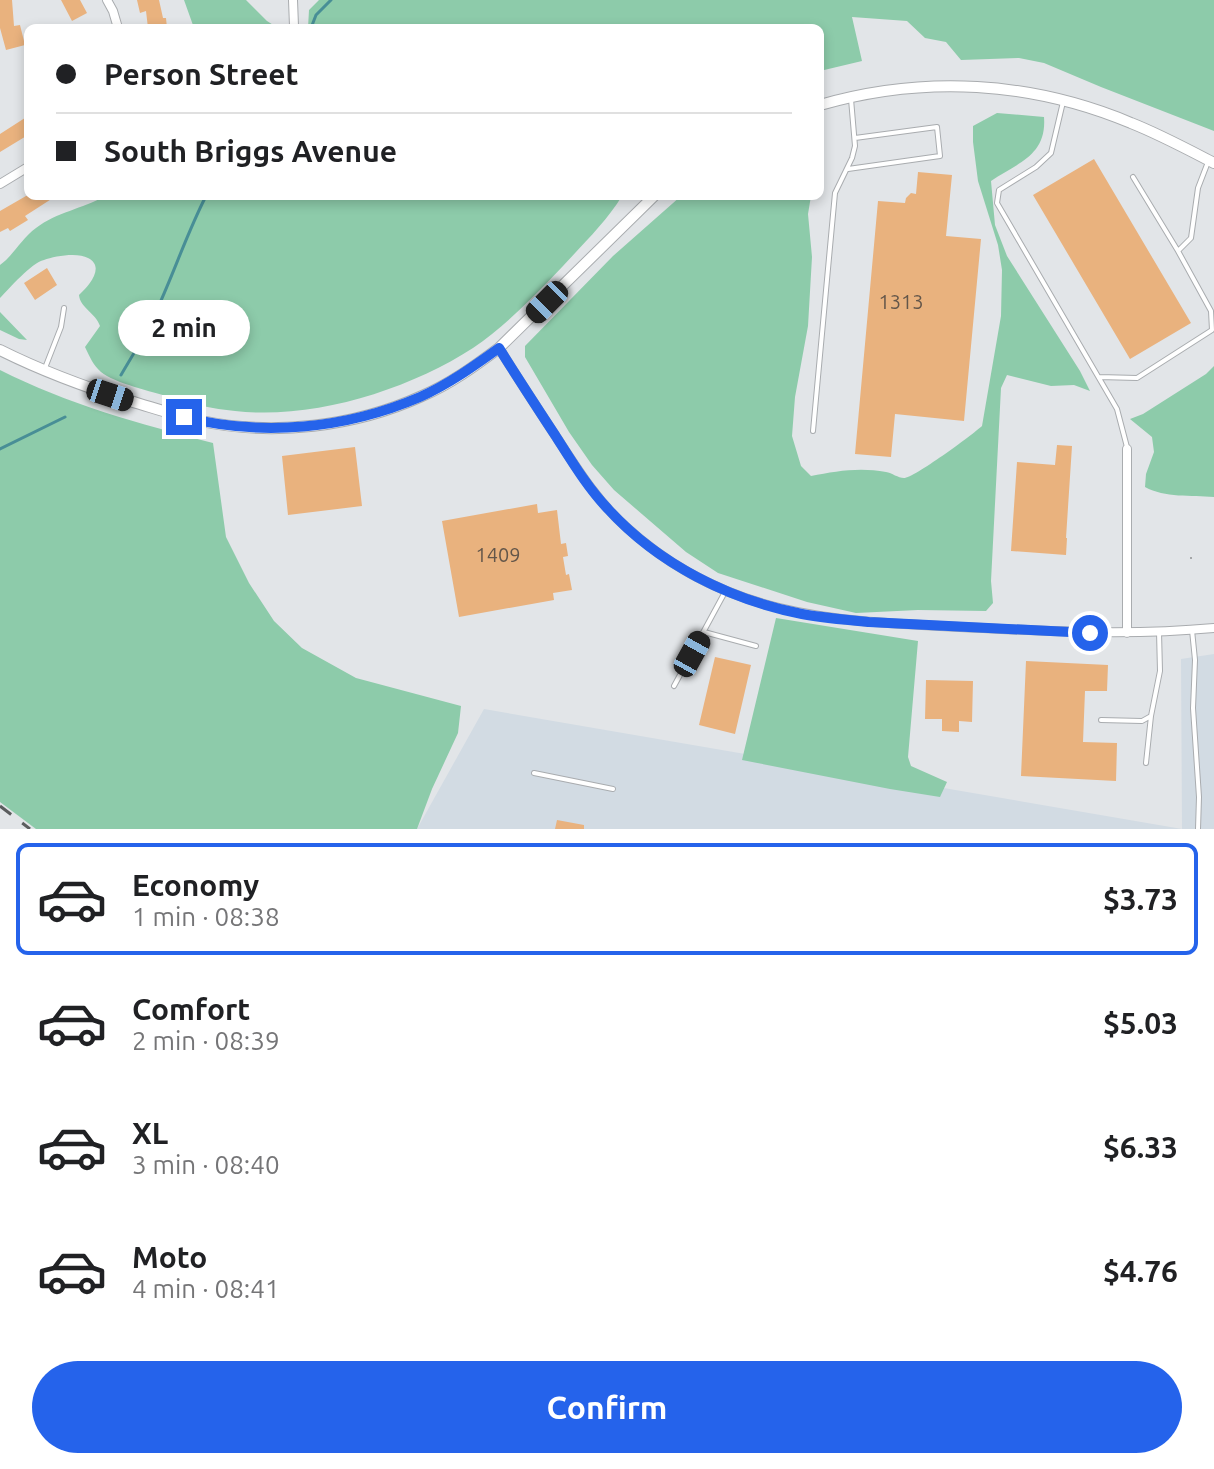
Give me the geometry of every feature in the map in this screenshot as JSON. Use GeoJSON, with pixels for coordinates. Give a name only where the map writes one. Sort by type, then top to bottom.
{"type":"FeatureCollection","features":[{"type":"Feature","properties":{"kind":"street"},"geometry":{"type":"LineString","coordinates":[[107,0],[117,24]]}},
{"type":"Feature","properties":{"kind":"street"},"geometry":{"type":"LineString","coordinates":[[293,0],[294,24]]}},
{"type":"Feature","properties":{"kind":"street"},"geometry":{"type":"LineString","coordinates":[[824,104],[894,88],[968,85],[1009,89],[1063,99],[1133,123],[1211,161]]}},
{"type":"Feature","properties":{"kind":"street"},"geometry":{"type":"LineString","coordinates":[[0,184],[24,169]]}},
{"type":"Feature","properties":{"kind":"street"},"geometry":{"type":"LineString","coordinates":[[0,350],[90,389],[201,421],[279,428],[348,419],[405,403],[472,368],[499,348],[650,200]]}},
{"type":"Feature","properties":{"kind":"street"},"geometry":{"type":"LineString","coordinates":[[499,348],[582,477],[607,508],[641,540],[670,561],[725,592],[788,611],[869,622],[1127,633],[1214,628]]}},
{"type":"Feature","properties":{"kind":"street"},"geometry":{"type":"LineString","coordinates":[[1127,449],[1127,633]]}},
{"type":"Feature","properties":{"kind":"lane"},"geometry":{"type":"LineString","coordinates":[[813,431],[835,193],[855,146],[851,96]]}},
{"type":"Feature","properties":{"kind":"lane"},"geometry":{"type":"LineString","coordinates":[[1063,99],[1051,153],[1036,167],[999,190],[997,203],[1117,409],[1127,449]]}},
{"type":"Feature","properties":{"kind":"lane"},"geometry":{"type":"LineString","coordinates":[[847,169],[940,156],[937,127],[855,138]]}},
{"type":"Feature","properties":{"kind":"lane"},"geometry":{"type":"LineString","coordinates":[[1178,251],[1191,238],[1198,188],[1211,161]]}},
{"type":"Feature","properties":{"kind":"lane"},"geometry":{"type":"LineString","coordinates":[[1098,377],[1137,378],[1212,330],[1211,311],[1133,177]]}},
{"type":"Feature","properties":{"kind":"lane"},"geometry":{"type":"LineString","coordinates":[[44,370],[61,327],[64,308]]}},
{"type":"Feature","properties":{"kind":"lane"},"geometry":{"type":"LineString","coordinates":[[674,686],[725,592]]}},
{"type":"Feature","properties":{"kind":"lane"},"geometry":{"type":"LineString","coordinates":[[1192,630],[1198,829]]}},
{"type":"Feature","properties":{"kind":"lane"},"geometry":{"type":"LineString","coordinates":[[704,632],[756,646]]}},
{"type":"Feature","properties":{"kind":"lane"},"geometry":{"type":"LineString","coordinates":[[1146,763],[1160,671],[1159,632]]}},
{"type":"Feature","properties":{"kind":"lane"},"geometry":{"type":"LineString","coordinates":[[1101,720],[1142,721],[1151,716]]}},
{"type":"Feature","properties":{"kind":"lane"},"geometry":{"type":"LineString","coordinates":[[534,773],[613,789]]}},
{"type":"Feature","properties":{"kind":"shaded area"},"geometry":{"type":"Polygon","coordinates":[[[1214,654],[1214,829],[1182,829],[1181,659],[1214,654]]]}},
{"type":"Feature","properties":{"kind":"shaded area"},"geometry":{"type":"Polygon","coordinates":[[[484,709],[1182,829],[417,829],[484,709]]]}},
{"type":"Feature","properties":{"kind":"green space"},"geometry":{"type":"Polygon","coordinates":[[[184,0],[246,0],[272,24],[193,24],[184,0]]]}},
{"type":"Feature","properties":{"kind":"green space"},"geometry":{"type":"Polygon","coordinates":[[[319,0],[1214,0],[1214,131],[1044,63],[1019,58],[961,60],[946,42],[925,38],[907,21],[852,17],[862,61],[824,70],[824,24],[308,24],[309,10],[319,0]]]}},
{"type":"Feature","properties":{"kind":"green space"},"geometry":{"type":"Polygon","coordinates":[[[997,113],[1044,117],[1041,141],[1035,150],[991,181],[995,225],[1007,256],[1090,391],[1074,385],[1051,386],[1007,375],[1001,388],[991,581],[993,603],[986,611],[856,613],[807,602],[718,573],[686,552],[614,490],[592,465],[525,357],[525,346],[613,256],[676,200],[810,200],[808,214],[812,257],[808,326],[795,397],[792,436],[801,466],[811,476],[857,470],[886,472],[902,478],[910,476],[982,426],[1001,316],[1002,270],[998,245],[978,181],[973,126],[997,113]]]}},
{"type":"Feature","properties":{"kind":"green space"},"geometry":{"type":"Polygon","coordinates":[[[96,200],[619,200],[542,288],[509,320],[473,348],[419,377],[359,399],[296,411],[265,413],[194,404],[124,383],[101,372],[85,347],[100,326],[82,304],[79,295],[91,282],[95,272],[93,262],[88,258],[66,255],[39,262],[0,298],[0,265],[31,232],[52,218],[96,200]]]}},
{"type":"Feature","properties":{"kind":"green space"},"geometry":{"type":"Polygon","coordinates":[[[0,312],[27,340],[0,330],[0,312]]]}},
{"type":"Feature","properties":{"kind":"green space"},"geometry":{"type":"Polygon","coordinates":[[[1214,366],[1214,497],[1170,494],[1145,487],[1154,452],[1152,437],[1130,419],[1143,414],[1214,366]]]}},
{"type":"Feature","properties":{"kind":"green space"},"geometry":{"type":"Polygon","coordinates":[[[0,370],[78,403],[213,443],[226,537],[249,583],[274,621],[302,648],[356,678],[461,706],[458,733],[417,829],[36,829],[0,802],[0,370]]]}},
{"type":"Feature","properties":{"kind":"green space"},"geometry":{"type":"Polygon","coordinates":[[[776,618],[918,641],[908,757],[911,766],[947,782],[940,797],[742,760],[776,618]]]}},
{"type":"Feature","properties":{"kind":"building"},"geometry":{"type":"Polygon","coordinates":[[[0,0],[12,0],[14,26],[20,25],[24,45],[6,50],[0,28],[0,0]]]}},
{"type":"Feature","properties":{"kind":"building"},"geometry":{"type":"Polygon","coordinates":[[[61,0],[80,0],[87,13],[72,21],[61,0]]]}},
{"type":"Feature","properties":{"kind":"building"},"geometry":{"type":"Polygon","coordinates":[[[137,0],[159,0],[167,24],[148,24],[146,11],[140,13],[137,0]]]}},
{"type":"Feature","properties":{"kind":"building"},"geometry":{"type":"Polygon","coordinates":[[[24,119],[24,137],[0,152],[0,134],[24,119]]]}},
{"type":"Feature","properties":{"kind":"building"},"geometry":{"type":"Polygon","coordinates":[[[1094,159],[1191,323],[1130,359],[1033,195],[1094,159]]]}},
{"type":"Feature","properties":{"kind":"building"},"geometry":{"type":"Polygon","coordinates":[[[918,172],[952,175],[946,236],[981,239],[964,421],[895,414],[891,457],[855,454],[878,201],[905,203],[911,193],[916,194],[918,172]]]}},
{"type":"Feature","properties":{"kind":"building"},"geometry":{"type":"Polygon","coordinates":[[[24,197],[24,200],[50,200],[25,216],[28,220],[10,231],[8,228],[0,232],[0,211],[24,197]]]}},
{"type":"Feature","properties":{"kind":"building"},"geometry":{"type":"Polygon","coordinates":[[[47,268],[57,285],[35,300],[24,283],[47,268]]]}},
{"type":"Feature","properties":{"kind":"building"},"geometry":{"type":"Polygon","coordinates":[[[1057,445],[1072,446],[1066,555],[1011,551],[1017,462],[1055,465],[1057,445]]]}},
{"type":"Feature","properties":{"kind":"building"},"geometry":{"type":"Polygon","coordinates":[[[355,447],[362,506],[288,515],[282,456],[355,447]]]}},
{"type":"Feature","properties":{"kind":"building"},"geometry":{"type":"Polygon","coordinates":[[[537,504],[538,513],[557,510],[561,544],[566,543],[568,556],[563,557],[566,575],[569,574],[572,590],[553,593],[554,600],[459,617],[442,521],[537,504]]]}},
{"type":"Feature","properties":{"kind":"building"},"geometry":{"type":"Polygon","coordinates":[[[715,657],[751,665],[735,734],[699,725],[715,657]]]}},
{"type":"Feature","properties":{"kind":"building"},"geometry":{"type":"Polygon","coordinates":[[[1026,661],[1108,665],[1107,691],[1085,691],[1083,742],[1117,743],[1116,781],[1021,776],[1026,661]]]}},
{"type":"Feature","properties":{"kind":"building"},"geometry":{"type":"Polygon","coordinates":[[[926,680],[973,681],[972,722],[959,721],[959,732],[942,731],[942,719],[925,719],[926,680]]]}},
{"type":"Feature","properties":{"kind":"building"},"geometry":{"type":"Polygon","coordinates":[[[557,820],[584,825],[584,829],[555,829],[557,820]]]}},
{"type":"Feature","properties":{"kind":"waterway"},"geometry":{"type":"LineString","coordinates":[[313,24],[316,15],[331,0]]}},
{"type":"Feature","properties":{"kind":"waterway"},"geometry":{"type":"LineString","coordinates":[[121,375],[150,323],[204,200]]}},
{"type":"Feature","properties":{"kind":"waterway"},"geometry":{"type":"LineString","coordinates":[[0,449],[65,417]]}},
{"type":"Feature","properties":{"kind":"railway"},"geometry":{"type":"LineString","coordinates":[[0,806],[30,829]]}},
{"type":"Feature","properties":{"kind":"route"},"geometry":{"type":"LineString","coordinates":[[184,417],[261,428],[295,427],[359,417],[423,396],[472,368],[499,348],[582,477],[607,508],[624,526],[670,561],[725,592],[781,609],[834,619],[1090,633]]}}]}
